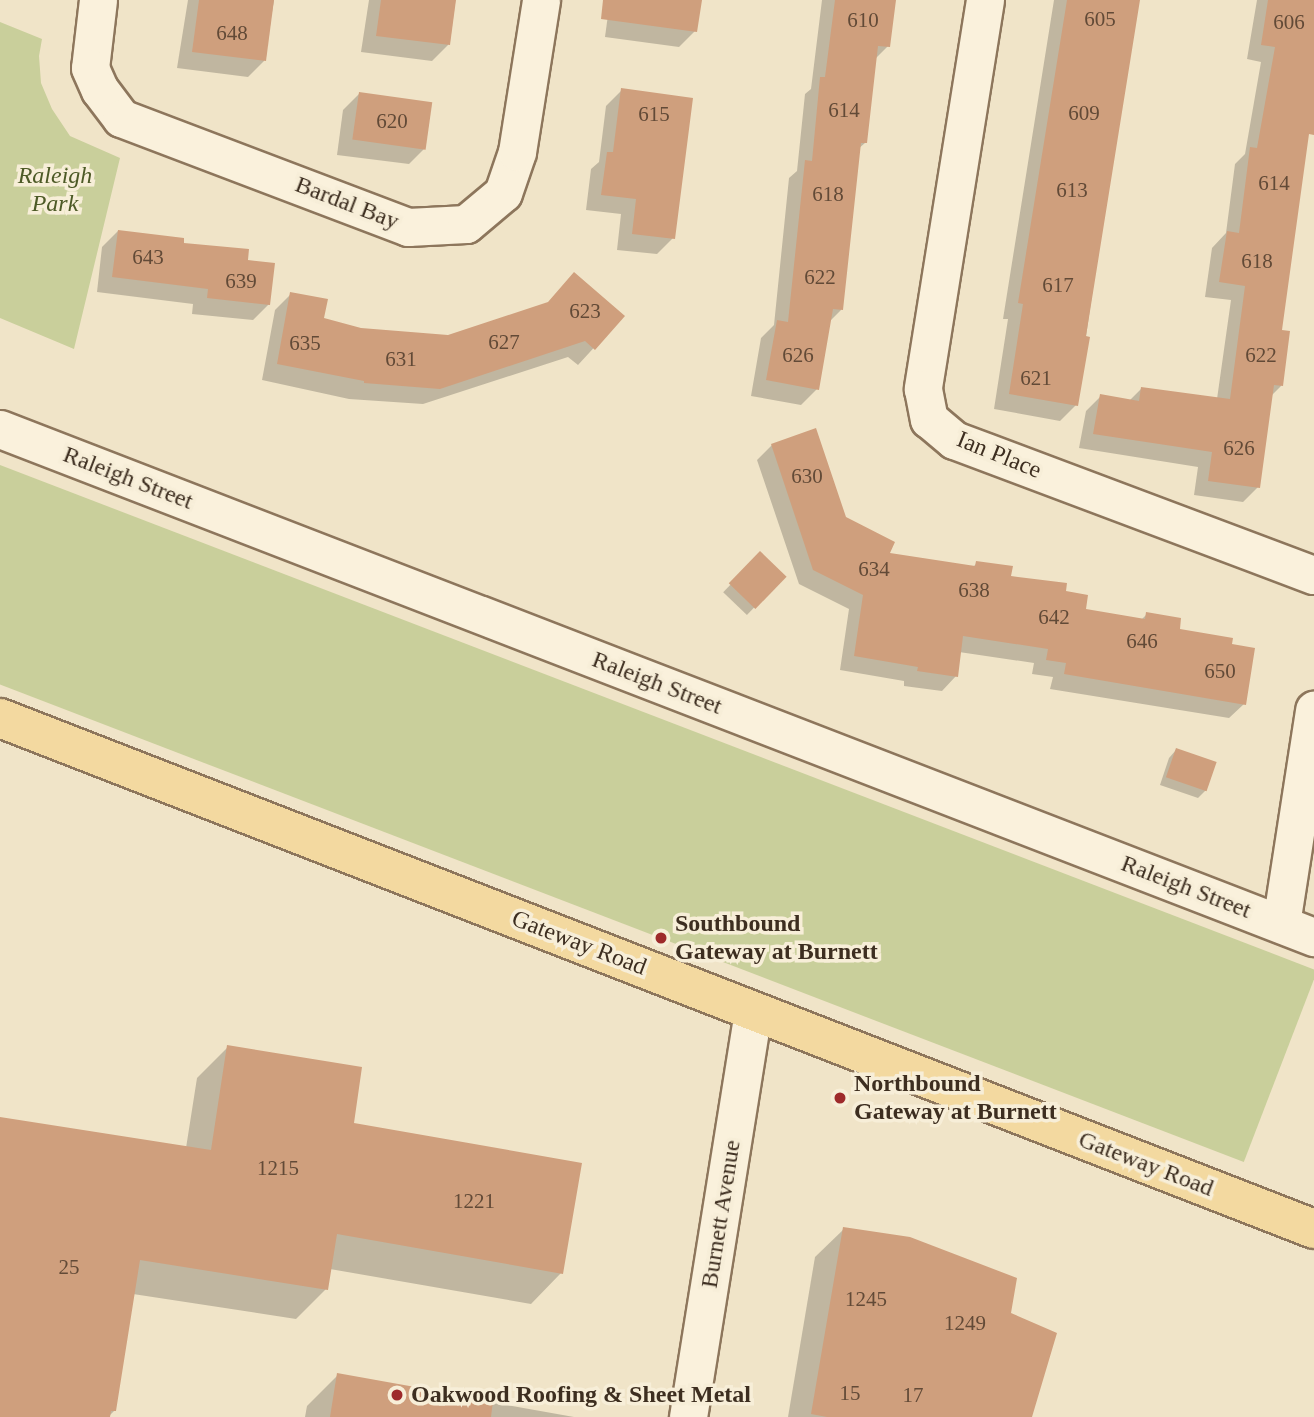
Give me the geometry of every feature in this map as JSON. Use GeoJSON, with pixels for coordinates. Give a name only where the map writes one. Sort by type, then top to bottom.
{"type":"FeatureCollection","features":[{"type":"Feature","properties":{"kind":"main road","name":"Gateway Road"},"geometry":{"type":"LineString","coordinates":[[0,718],[1314,1229]]}},
{"type":"Feature","properties":{"kind":"street","name":"Bardal Bay"},"geometry":{"type":"LineString","coordinates":[[99,0],[90,68],[100,90],[121,118],[408,227],[466,224],[503,193],[516,152],[541,0]]}},
{"type":"Feature","properties":{"kind":"street","name":"Ian Place"},"geometry":{"type":"LineString","coordinates":[[985,0],[923,390],[929,419],[954,439],[1314,575]]}},
{"type":"Feature","properties":{"kind":"street","name":"Raleigh Street"},"geometry":{"type":"LineString","coordinates":[[0,429],[1298,931]]}},
{"type":"Feature","properties":{"kind":"street"},"geometry":{"type":"LineString","coordinates":[[1298,931],[1314,710]]}},
{"type":"Feature","properties":{"kind":"street","name":"Burnett Avenue"},"geometry":{"type":"LineString","coordinates":[[688,1417],[753,1011]]}},
{"type":"Feature","properties":{"kind":"green space","name":"Raleigh Park"},"geometry":{"type":"Polygon","coordinates":[[[0,22],[42,39],[39,56],[41,83],[52,109],[70,136],[120,158],[74,349],[0,318],[0,22]]]}},
{"type":"Feature","properties":{"kind":"green space"},"geometry":{"type":"Polygon","coordinates":[[[0,465],[1314,969],[1314,979],[1244,1162],[0,685],[0,465]]]}},
{"type":"Feature","properties":{"kind":"building"},"geometry":{"type":"Polygon","coordinates":[[[199,0],[274,0],[266,61],[192,52],[199,0]]]}},
{"type":"Feature","properties":{"kind":"building"},"geometry":{"type":"Polygon","coordinates":[[[381,0],[456,0],[450,45],[376,36],[381,0]]]}},
{"type":"Feature","properties":{"kind":"building"},"geometry":{"type":"Polygon","coordinates":[[[603,0],[702,0],[697,32],[601,19],[603,0]]]}},
{"type":"Feature","properties":{"kind":"building"},"geometry":{"type":"Polygon","coordinates":[[[835,0],[896,0],[890,47],[878,46],[867,143],[861,143],[843,310],[833,309],[819,390],[766,380],[777,320],[788,322],[805,160],[812,161],[820,77],[825,77],[835,0]]]}},
{"type":"Feature","properties":{"kind":"building"},"geometry":{"type":"Polygon","coordinates":[[[1067,0],[1140,0],[1086,336],[1090,337],[1078,406],[1009,394],[1023,304],[1018,303],[1067,0]]]}},
{"type":"Feature","properties":{"kind":"building"},"geometry":{"type":"Polygon","coordinates":[[[1268,0],[1314,0],[1314,135],[1309,134],[1282,330],[1290,331],[1283,386],[1274,385],[1260,488],[1208,481],[1212,452],[1093,434],[1100,394],[1139,401],[1141,387],[1230,399],[1245,286],[1219,282],[1227,231],[1239,233],[1250,147],[1257,148],[1275,47],[1261,45],[1268,0]]]}},
{"type":"Feature","properties":{"kind":"building"},"geometry":{"type":"Polygon","coordinates":[[[621,88],[693,98],[675,239],[632,234],[636,199],[601,195],[607,152],[613,152],[621,88]]]}},
{"type":"Feature","properties":{"kind":"building"},"geometry":{"type":"Polygon","coordinates":[[[359,92],[432,102],[426,150],[352,140],[359,92]]]}},
{"type":"Feature","properties":{"kind":"building"},"geometry":{"type":"Polygon","coordinates":[[[118,230],[184,238],[184,243],[249,249],[248,260],[275,263],[270,305],[207,298],[208,289],[112,277],[118,230]]]}},
{"type":"Feature","properties":{"kind":"building"},"geometry":{"type":"Polygon","coordinates":[[[574,272],[625,316],[595,350],[585,341],[440,389],[364,383],[277,364],[290,292],[328,299],[324,318],[361,328],[448,335],[548,302],[574,272]]]}},
{"type":"Feature","properties":{"kind":"building"},"geometry":{"type":"Polygon","coordinates":[[[816,428],[846,517],[895,542],[890,553],[975,566],[976,561],[1013,566],[1011,576],[1067,583],[1066,591],[1088,595],[1086,609],[1145,619],[1146,612],[1181,618],[1180,629],[1233,638],[1232,644],[1255,648],[1246,705],[1064,674],[1066,663],[1046,660],[1048,649],[963,636],[958,677],[917,671],[918,667],[854,656],[863,595],[813,570],[771,444],[816,428]]]}},
{"type":"Feature","properties":{"kind":"building"},"geometry":{"type":"Polygon","coordinates":[[[760,551],[787,577],[755,609],[729,583],[760,551]]]}},
{"type":"Feature","properties":{"kind":"building"},"geometry":{"type":"Polygon","coordinates":[[[1176,748],[1217,762],[1207,791],[1166,777],[1176,748]]]}},
{"type":"Feature","properties":{"kind":"building"},"geometry":{"type":"Polygon","coordinates":[[[227,1045],[362,1067],[354,1123],[582,1163],[563,1274],[337,1234],[328,1290],[140,1260],[116,1411],[111,1411],[110,1417],[0,1417],[0,1117],[211,1150],[227,1045]]]}},
{"type":"Feature","properties":{"kind":"building"},"geometry":{"type":"Polygon","coordinates":[[[843,1227],[910,1237],[1017,1278],[1011,1313],[1057,1333],[1032,1417],[827,1417],[811,1414],[843,1227]]]}},
{"type":"Feature","properties":{"kind":"building","name":"Oakwood Roofing & Sheet Metal"},"geometry":{"type":"Polygon","coordinates":[[[337,1373],[493,1401],[491,1417],[330,1417],[337,1373]]]}},
{"type":"Feature","properties":{"kind":"place","name":"Southbound Gateway at Burnett"},"geometry":{"type":"Point","coordinates":[661,938]}},
{"type":"Feature","properties":{"kind":"place","name":"Northbound Gateway at Burnett"},"geometry":{"type":"Point","coordinates":[840,1098]}},
{"type":"Feature","properties":{"kind":"place","name":"Oakwood Roofing & Sheet Metal"},"geometry":{"type":"Point","coordinates":[397,1395]}}]}
